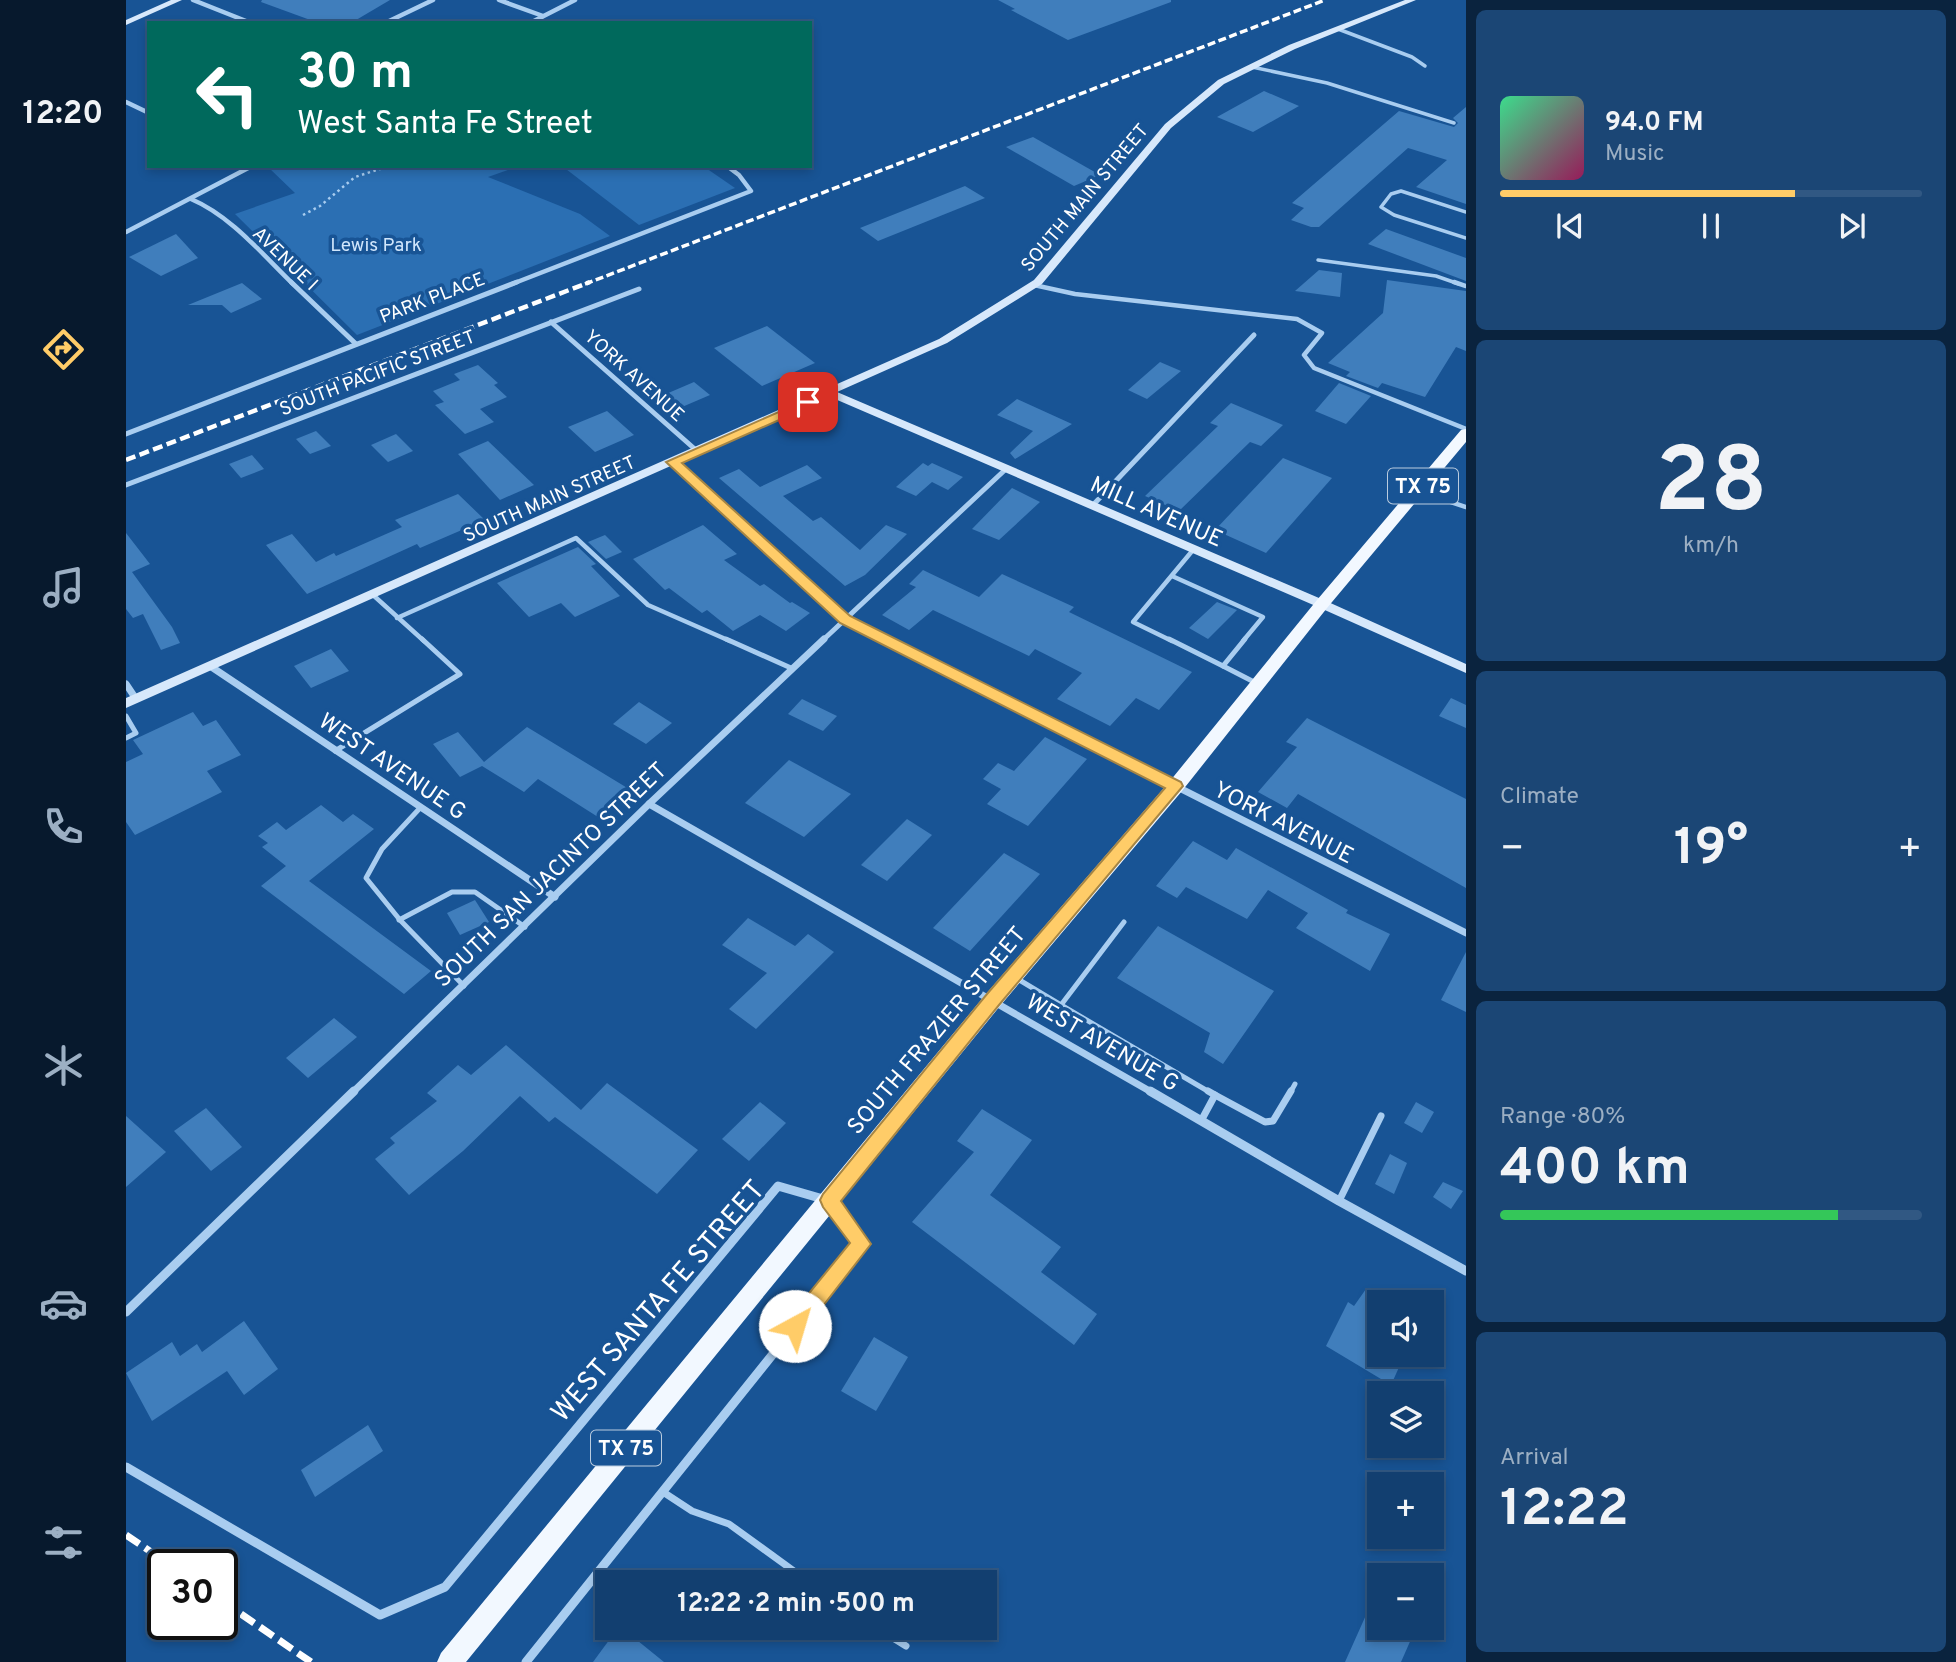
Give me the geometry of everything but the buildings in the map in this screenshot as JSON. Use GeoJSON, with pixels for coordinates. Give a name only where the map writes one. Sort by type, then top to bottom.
{"type":"FeatureCollection","features":[{"type":"Feature","properties":{"kind":"main road","name":"SOUTH FRAZIER STREET"},"geometry":{"type":"LineString","coordinates":[[450,1662],[993,1000],[1175,786],[1466,431]]}},
{"type":"Feature","properties":{"kind":"street"},"geometry":{"type":"LineString","coordinates":[[126,23],[178,0]]}},
{"type":"Feature","properties":{"kind":"street"},"geometry":{"type":"LineString","coordinates":[[193,0],[246,21]]}},
{"type":"Feature","properties":{"kind":"street"},"geometry":{"type":"LineString","coordinates":[[389,21],[433,0]]}},
{"type":"Feature","properties":{"kind":"street"},"geometry":{"type":"LineString","coordinates":[[499,0],[543,16]]}},
{"type":"Feature","properties":{"kind":"street"},"geometry":{"type":"LineString","coordinates":[[534,21],[575,0]]}},
{"type":"Feature","properties":{"kind":"street","name":"SOUTH MAIN STREET"},"geometry":{"type":"LineString","coordinates":[[131,701],[943,341],[1034,285],[1167,126],[1221,82],[1292,47],[1412,0]]}},
{"type":"Feature","properties":{"kind":"street"},"geometry":{"type":"LineString","coordinates":[[126,102],[147,112]]}},
{"type":"Feature","properties":{"kind":"street"},"geometry":{"type":"LineString","coordinates":[[126,232],[248,168]]}},
{"type":"Feature","properties":{"kind":"street","name":"PARK PLACE"},"geometry":{"type":"LineString","coordinates":[[126,434],[751,191],[730,168]]}},
{"type":"Feature","properties":{"kind":"street","name":"AVENUE I"},"geometry":{"type":"LineString","coordinates":[[191,199],[210,207],[224,218],[356,344]]}},
{"type":"Feature","properties":{"kind":"street","name":"SOUTH PACIFIC STREET"},"geometry":{"type":"LineString","coordinates":[[126,485],[639,289]]}},
{"type":"Feature","properties":{"kind":"street","name":"YORK AVENUE"},"geometry":{"type":"LineString","coordinates":[[551,322],[697,451]]}},
{"type":"Feature","properties":{"kind":"street"},"geometry":{"type":"LineString","coordinates":[[1093,505],[1254,335]]}},
{"type":"Feature","properties":{"kind":"street","name":"MILL AVENUE"},"geometry":{"type":"LineString","coordinates":[[830,393],[1322,604],[1466,669]]}},
{"type":"Feature","properties":{"kind":"street","name":"YORK AVENUE"},"geometry":{"type":"LineString","coordinates":[[673,462],[845,619],[1466,933]]}},
{"type":"Feature","properties":{"kind":"street","name":"SOUTH SAN JACINTO STREET"},"geometry":{"type":"LineString","coordinates":[[126,1312],[649,804],[1007,468]]}},
{"type":"Feature","properties":{"kind":"street","name":"WEST AVENUE G"},"geometry":{"type":"LineString","coordinates":[[210,666],[555,897]]}},
{"type":"Feature","properties":{"kind":"street"},"geometry":{"type":"LineString","coordinates":[[126,684],[131,701]]}},
{"type":"Feature","properties":{"kind":"street","name":"WEST AVENUE G"},"geometry":{"type":"LineString","coordinates":[[649,804],[1339,1201],[1466,1271]]}},
{"type":"Feature","properties":{"kind":"street","name":"WEST SANTA FE STREET"},"geometry":{"type":"LineString","coordinates":[[126,1467],[380,1615],[445,1587],[778,1186],[830,1200]]}},
{"type":"Feature","properties":{"kind":"street"},"geometry":{"type":"LineString","coordinates":[[526,1662],[862,1244],[830,1200]]}},
{"type":"Feature","properties":{"kind":"lane"},"geometry":{"type":"LineString","coordinates":[[1338,29],[1412,57],[1425,66]]}},
{"type":"Feature","properties":{"kind":"lane"},"geometry":{"type":"LineString","coordinates":[[1252,67],[1327,83],[1454,123]]}},
{"type":"Feature","properties":{"kind":"lane"},"geometry":{"type":"LineString","coordinates":[[1466,212],[1401,191],[1391,194],[1381,207],[1394,215],[1466,238]]}},
{"type":"Feature","properties":{"kind":"lane"},"geometry":{"type":"LineString","coordinates":[[1318,260],[1436,276],[1466,286]]}},
{"type":"Feature","properties":{"kind":"lane"},"geometry":{"type":"LineString","coordinates":[[1034,285],[1075,294],[1297,319],[1322,332],[1304,355],[1314,368],[1466,431]]}},
{"type":"Feature","properties":{"kind":"lane"},"geometry":{"type":"LineString","coordinates":[[1418,491],[1466,508]]}},
{"type":"Feature","properties":{"kind":"lane"},"geometry":{"type":"LineString","coordinates":[[397,618],[576,538],[648,605],[792,668]]}},
{"type":"Feature","properties":{"kind":"lane"},"geometry":{"type":"LineString","coordinates":[[1193,550],[1133,622],[1258,684]]}},
{"type":"Feature","properties":{"kind":"lane"},"geometry":{"type":"LineString","coordinates":[[1172,576],[1263,617],[1223,667]]}},
{"type":"Feature","properties":{"kind":"lane"},"geometry":{"type":"LineString","coordinates":[[335,751],[460,674],[373,595]]}},
{"type":"Feature","properties":{"kind":"lane"},"geometry":{"type":"LineString","coordinates":[[126,716],[136,733],[126,738]]}},
{"type":"Feature","properties":{"kind":"lane"},"geometry":{"type":"LineString","coordinates":[[420,808],[391,835],[372,862],[366,878],[386,908],[464,986]]}},
{"type":"Feature","properties":{"kind":"lane"},"geometry":{"type":"LineString","coordinates":[[400,920],[452,892],[475,892],[524,927]]}},
{"type":"Feature","properties":{"kind":"lane"},"geometry":{"type":"LineString","coordinates":[[1061,1005],[1124,922]]}},
{"type":"Feature","properties":{"kind":"lane"},"geometry":{"type":"LineString","coordinates":[[1013,976],[1215,1096],[1265,1122],[1273,1121],[1295,1084]]}},
{"type":"Feature","properties":{"kind":"lane"},"geometry":{"type":"LineString","coordinates":[[1201,1121],[1215,1096]]}},
{"type":"Feature","properties":{"kind":"lane"},"geometry":{"type":"LineString","coordinates":[[1339,1201],[1381,1116]]}},
{"type":"Feature","properties":{"kind":"lane"},"geometry":{"type":"LineString","coordinates":[[663,1492],[692,1511],[729,1524],[792,1570]]}},
{"type":"Feature","properties":{"kind":"lane"},"geometry":{"type":"LineString","coordinates":[[896,1640],[906,1646]]}},
{"type":"Feature","properties":{"kind":"path"},"geometry":{"type":"LineString","coordinates":[[303,215],[327,201],[355,177],[383,168]]}},
{"type":"Feature","properties":{"kind":"green space","name":"Lewis Park"},"geometry":{"type":"Polygon","coordinates":[[[269,168],[513,168],[488,177],[580,214],[610,236],[357,335],[235,214],[295,193],[269,168]]]}},
{"type":"Feature","properties":{"kind":"green space"},"geometry":{"type":"Polygon","coordinates":[[[565,168],[706,168],[735,188],[639,225],[565,168]]]}},
{"type":"Feature","properties":{"kind":"railway"},"geometry":{"type":"LineString","coordinates":[[585,284],[1325,0]]}},
{"type":"Feature","properties":{"kind":"railway"},"geometry":{"type":"LineString","coordinates":[[126,460],[590,282]]}},
{"type":"Feature","properties":{"kind":"railway"},"geometry":{"type":"LineString","coordinates":[[126,1535],[147,1549]]}},
{"type":"Feature","properties":{"kind":"railway"},"geometry":{"type":"LineString","coordinates":[[238,1612],[311,1662]]}},
{"type":"Feature","properties":{"kind":"route"},"geometry":{"type":"LineString","coordinates":[[795,1326],[862,1244],[830,1200],[993,1000],[1175,786],[845,619],[673,462],[808,402]]}}]}
